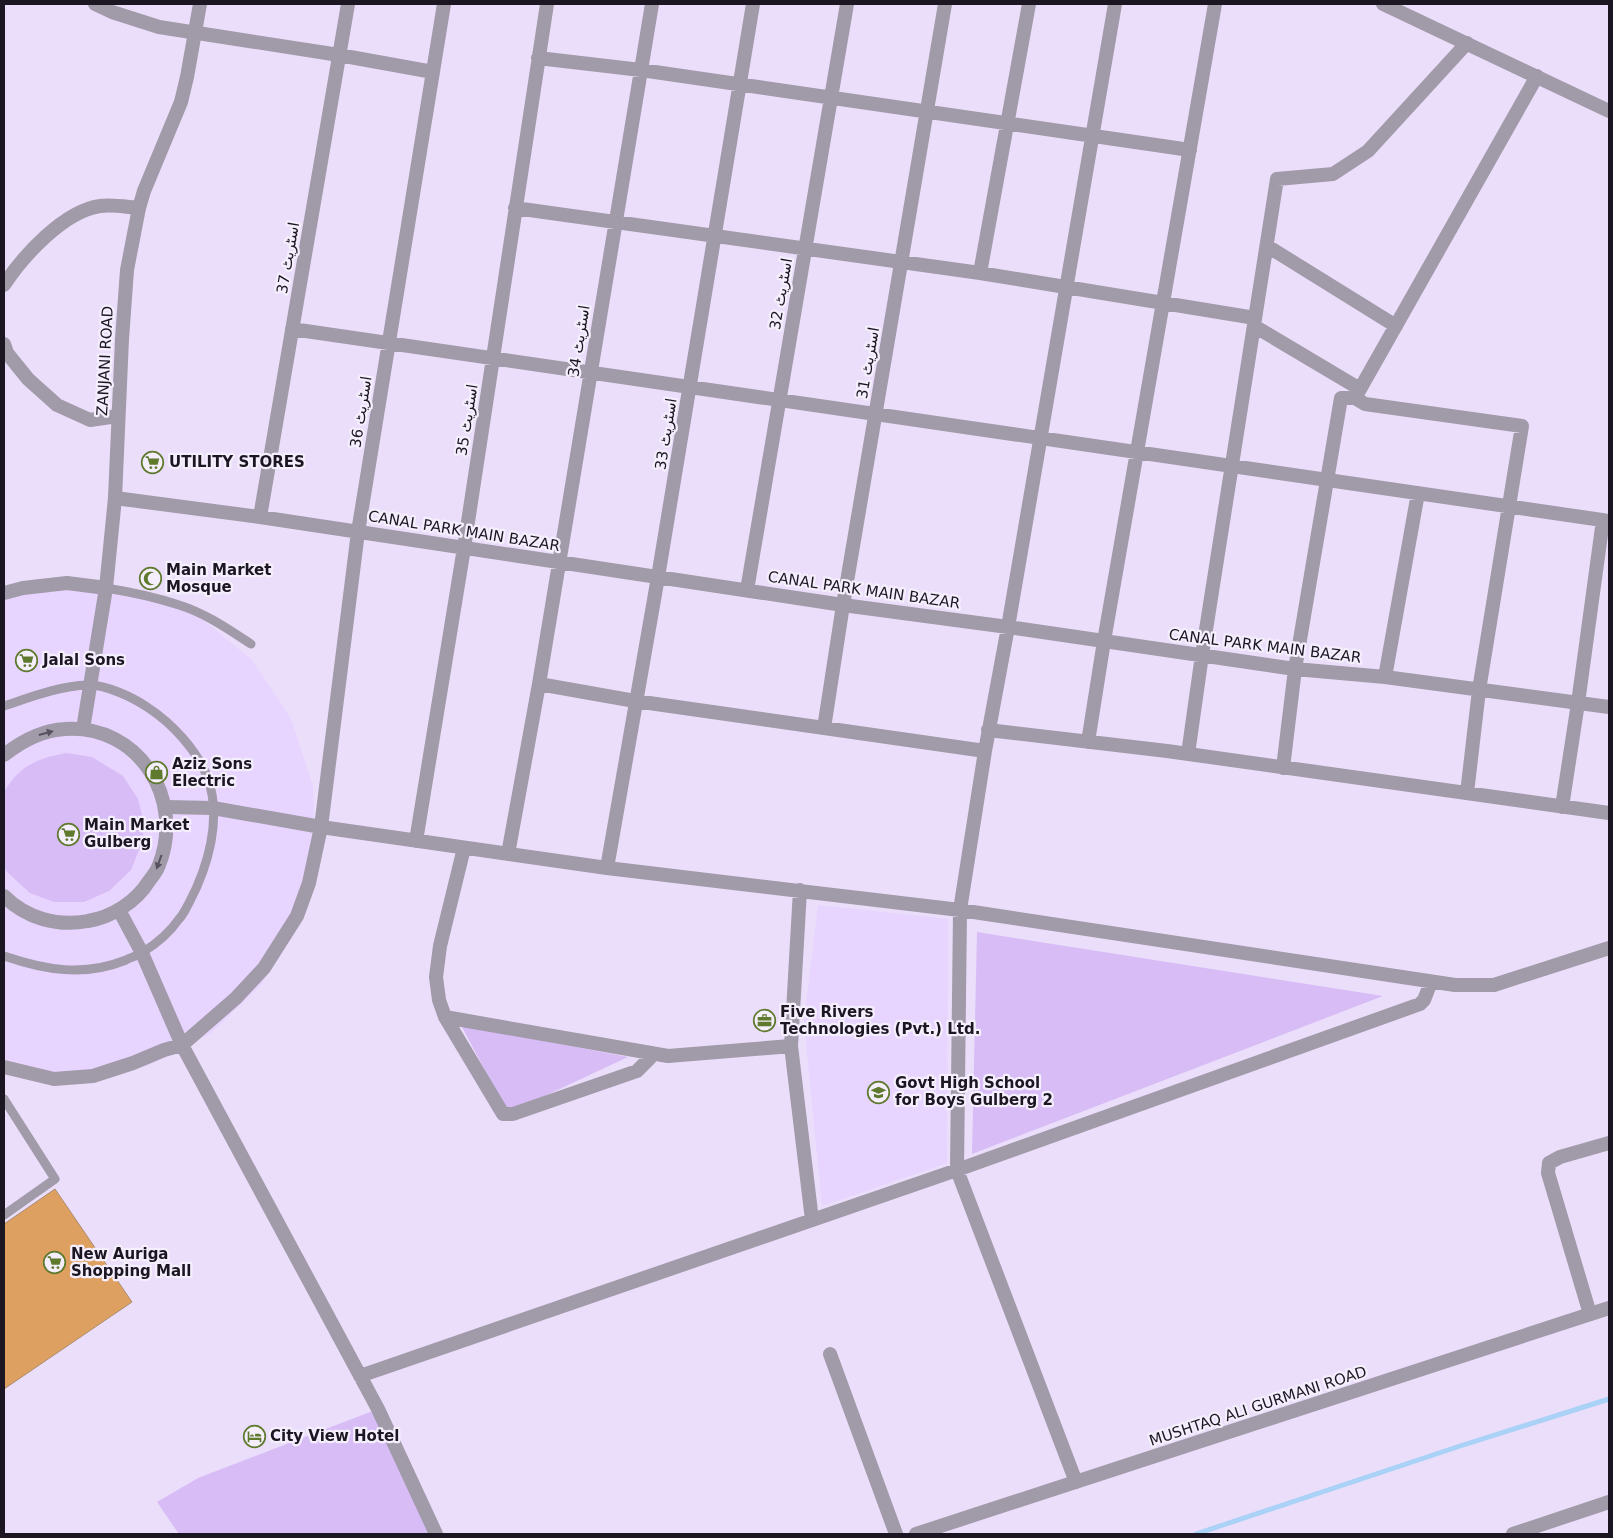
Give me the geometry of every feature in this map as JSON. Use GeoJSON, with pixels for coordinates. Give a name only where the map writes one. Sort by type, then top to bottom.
{"type":"FeatureCollection","features":[{"type":"Feature","properties":{"kind":"street"},"geometry":{"type":"LineString","coordinates":[[95,4],[112,12],[159,28],[339,55],[432,72]]}},
{"type":"Feature","properties":{"kind":"street","name":"ZANJANI ROAD"},"geometry":{"type":"LineString","coordinates":[[83,729],[106,588],[115,498],[127,270],[144,191],[180,102],[187,78],[200,4]]}},
{"type":"Feature","properties":{"kind":"street","name":"اسٹریٹ 37"},"geometry":{"type":"LineString","coordinates":[[260,517],[348,4]]}},
{"type":"Feature","properties":{"kind":"street","name":"اسٹریٹ 36"},"geometry":{"type":"LineString","coordinates":[[182,1045],[236,998],[264,968],[297,916],[309,882],[321,827],[358,532],[444,4]]}},
{"type":"Feature","properties":{"kind":"street","name":"اسٹریٹ 35"},"geometry":{"type":"LineString","coordinates":[[416,841],[464,548],[547,4]]}},
{"type":"Feature","properties":{"kind":"street","name":"اسٹریٹ 34"},"geometry":{"type":"LineString","coordinates":[[508,854],[539,684],[652,4]]}},
{"type":"Feature","properties":{"kind":"street","name":"اسٹریٹ 33"},"geometry":{"type":"LineString","coordinates":[[607,868],[658,577],[753,4]]}},
{"type":"Feature","properties":{"kind":"street","name":"اسٹریٹ 32"},"geometry":{"type":"LineString","coordinates":[[747,590],[848,4]]}},
{"type":"Feature","properties":{"kind":"street","name":"اسٹریٹ 31"},"geometry":{"type":"LineString","coordinates":[[824,728],[843,604],[944,4]]}},
{"type":"Feature","properties":{"kind":"street"},"geometry":{"type":"LineString","coordinates":[[980,273],[1029,4]]}},
{"type":"Feature","properties":{"kind":"street"},"geometry":{"type":"LineString","coordinates":[[1076,1482],[957,1170],[960,910],[988,730],[1008,627],[1115,4]]}},
{"type":"Feature","properties":{"kind":"street"},"geometry":{"type":"LineString","coordinates":[[1088,742],[1215,4]]}},
{"type":"Feature","properties":{"kind":"street"},"geometry":{"type":"LineString","coordinates":[[1383,4],[1609,111]]}},
{"type":"Feature","properties":{"kind":"street"},"geometry":{"type":"LineString","coordinates":[[1188,754],[1277,179],[1333,174],[1368,151],[1467,43]]}},
{"type":"Feature","properties":{"kind":"street"},"geometry":{"type":"LineString","coordinates":[[538,58],[641,70],[1190,150]]}},
{"type":"Feature","properties":{"kind":"street"},"geometry":{"type":"LineString","coordinates":[[1283,768],[1295,669],[1341,398],[1358,393],[1537,76]]}},
{"type":"Feature","properties":{"kind":"street"},"geometry":{"type":"LineString","coordinates":[[4,285],[14,268],[44,237],[76,214],[100,206],[139,208]]}},
{"type":"Feature","properties":{"kind":"street"},"geometry":{"type":"LineString","coordinates":[[516,208],[980,273],[1163,303],[1255,322],[1358,393],[1366,404],[1522,426],[1478,690],[1467,794]]}},
{"type":"Feature","properties":{"kind":"street"},"geometry":{"type":"LineString","coordinates":[[1267,246],[1396,326]]}},
{"type":"Feature","properties":{"kind":"street"},"geometry":{"type":"LineString","coordinates":[[292,329],[1606,520],[1562,807]]}},
{"type":"Feature","properties":{"kind":"street"},"geometry":{"type":"LineString","coordinates":[[4,344],[7,353],[28,379],[57,405],[90,420],[118,416]]}},
{"type":"Feature","properties":{"kind":"street"},"geometry":{"type":"LineString","coordinates":[[1384,677],[1418,492]]}},
{"type":"Feature","properties":{"kind":"street","name":"CANAL PARK MAIN BAZAR"},"geometry":{"type":"LineString","coordinates":[[115,498],[260,517],[658,577],[1295,669],[1384,677],[1609,707]]}},
{"type":"Feature","properties":{"kind":"street"},"geometry":{"type":"LineString","coordinates":[[4,593],[22,588],[67,583],[106,588]]}},
{"type":"Feature","properties":{"kind":"street"},"geometry":{"type":"LineString","coordinates":[[539,684],[635,701],[985,750]]}},
{"type":"Feature","properties":{"kind":"street"},"geometry":{"type":"LineString","coordinates":[[4,756],[17,745],[32,737],[48,731],[65,728],[83,729],[121,742],[137,755],[150,770],[157,782],[166,807],[167,837],[159,866],[143,891],[120,910],[99,919],[76,923],[53,922],[32,916],[12,904],[4,896]]}},
{"type":"Feature","properties":{"kind":"street"},"geometry":{"type":"LineString","coordinates":[[988,730],[1188,754],[1609,814]]}},
{"type":"Feature","properties":{"kind":"street"},"geometry":{"type":"LineString","coordinates":[[166,807],[213,808],[321,827],[607,868],[960,910],[1455,985],[1494,985],[1609,948]]}},
{"type":"Feature","properties":{"kind":"street"},"geometry":{"type":"LineString","coordinates":[[464,848],[440,946],[436,977],[439,1000],[445,1017],[504,1114],[513,1114],[637,1071],[652,1054]]}},
{"type":"Feature","properties":{"kind":"street"},"geometry":{"type":"LineString","coordinates":[[800,890],[791,1046],[812,1220]]}},
{"type":"Feature","properties":{"kind":"street"},"geometry":{"type":"LineString","coordinates":[[120,910],[142,953],[182,1045],[378,1409],[436,1534]]}},
{"type":"Feature","properties":{"kind":"street"},"geometry":{"type":"LineString","coordinates":[[360,1376],[957,1170],[1420,1004],[1424,1000],[1431,982]]}},
{"type":"Feature","properties":{"kind":"street"},"geometry":{"type":"LineString","coordinates":[[445,1017],[652,1054],[680,1056],[791,1046]]}},
{"type":"Feature","properties":{"kind":"street"},"geometry":{"type":"LineString","coordinates":[[4,1067],[54,1079],[94,1076],[133,1064],[164,1050],[182,1045]]}},
{"type":"Feature","properties":{"kind":"street"},"geometry":{"type":"LineString","coordinates":[[1590,1314],[1548,1174],[1549,1163],[1560,1157],[1609,1143]]}},
{"type":"Feature","properties":{"kind":"street","name":"MUSHTAQ ALI GURMANI ROAD"},"geometry":{"type":"LineString","coordinates":[[916,1534],[1609,1308]]}},
{"type":"Feature","properties":{"kind":"street"},"geometry":{"type":"LineString","coordinates":[[830,1354],[896,1534]]}},
{"type":"Feature","properties":{"kind":"street"},"geometry":{"type":"LineString","coordinates":[[1513,1534],[1609,1502]]}},
{"type":"Feature","properties":{"kind":"lane"},"geometry":{"type":"LineString","coordinates":[[106,588],[140,594],[180,605],[210,618],[251,644]]}},
{"type":"Feature","properties":{"kind":"lane"},"geometry":{"type":"LineString","coordinates":[[4,706],[58,688],[90,685],[130,696],[161,716],[198,756],[208,780],[213,808],[210,847],[199,883],[181,918],[165,935],[142,953],[117,963],[72,971],[42,968],[4,956]]}},
{"type":"Feature","properties":{"kind":"lane"},"geometry":{"type":"LineString","coordinates":[[4,1099],[55,1179],[4,1215]]}},
{"type":"Feature","properties":{"kind":"shaded area"},"geometry":{"type":"Polygon","coordinates":[[[63,579],[133,588],[197,615],[252,660],[291,719],[313,786],[315,856],[297,924],[261,985],[210,1034],[147,1066],[77,1079],[4,1071],[4,589],[63,579]]]}},
{"type":"Feature","properties":{"kind":"shaded area"},"geometry":{"type":"Polygon","coordinates":[[[66,753],[92,757],[123,776],[138,799],[143,819],[143,840],[131,870],[109,891],[84,902],[54,902],[30,893],[6,871],[4,864],[4,792],[16,775],[23,769],[46,758],[66,753]]]}},
{"type":"Feature","properties":{"kind":"shaded area","name":"Govt High School for Boys Gulberg 2"},"geometry":{"type":"Polygon","coordinates":[[[818,905],[948,919],[947,1163],[822,1206],[804,1022],[818,905]]]}},
{"type":"Feature","properties":{"kind":"shaded area"},"geometry":{"type":"Polygon","coordinates":[[[977,932],[1383,996],[972,1154],[977,932]]]}},
{"type":"Feature","properties":{"kind":"shaded area"},"geometry":{"type":"Polygon","coordinates":[[[461,1025],[628,1057],[517,1109],[507,1109],[461,1025]]]}},
{"type":"Feature","properties":{"kind":"shaded area"},"geometry":{"type":"Polygon","coordinates":[[[378,1409],[436,1534],[179,1534],[157,1502],[198,1478],[378,1409]]]}},
{"type":"Feature","properties":{"kind":"building","name":"New Auriga Shopping Mall"},"geometry":{"type":"Polygon","coordinates":[[[55,1189],[132,1302],[4,1389],[4,1224],[55,1189]]]}},
{"type":"Feature","properties":{"kind":"waterway"},"geometry":{"type":"LineString","coordinates":[[1196,1534],[1457,1447],[1609,1399]]}},
{"type":"Feature","properties":{"kind":"place","name":"UTILITY STORES"},"geometry":{"type":"Point","coordinates":[153,462]}},
{"type":"Feature","properties":{"kind":"place","name":"Main Market Mosque"},"geometry":{"type":"Point","coordinates":[150,579]}},
{"type":"Feature","properties":{"kind":"place","name":"Jalal Sons"},"geometry":{"type":"Point","coordinates":[27,660]}},
{"type":"Feature","properties":{"kind":"place","name":"Aziz Sons Electric"},"geometry":{"type":"Point","coordinates":[156,773]}},
{"type":"Feature","properties":{"kind":"place","name":"Main Market Gulberg"},"geometry":{"type":"Point","coordinates":[68,834]}},
{"type":"Feature","properties":{"kind":"place","name":"Five Rivers Technologies (Pvt.) Ltd."},"geometry":{"type":"Point","coordinates":[764,1021]}},
{"type":"Feature","properties":{"kind":"place","name":"Govt High School for Boys Gulberg 2"},"geometry":{"type":"Point","coordinates":[879,1092]}},
{"type":"Feature","properties":{"kind":"place","name":"New Auriga Shopping Mall"},"geometry":{"type":"Point","coordinates":[55,1263]}},
{"type":"Feature","properties":{"kind":"place","name":"City View Hotel"},"geometry":{"type":"Point","coordinates":[254,1436]}}]}
